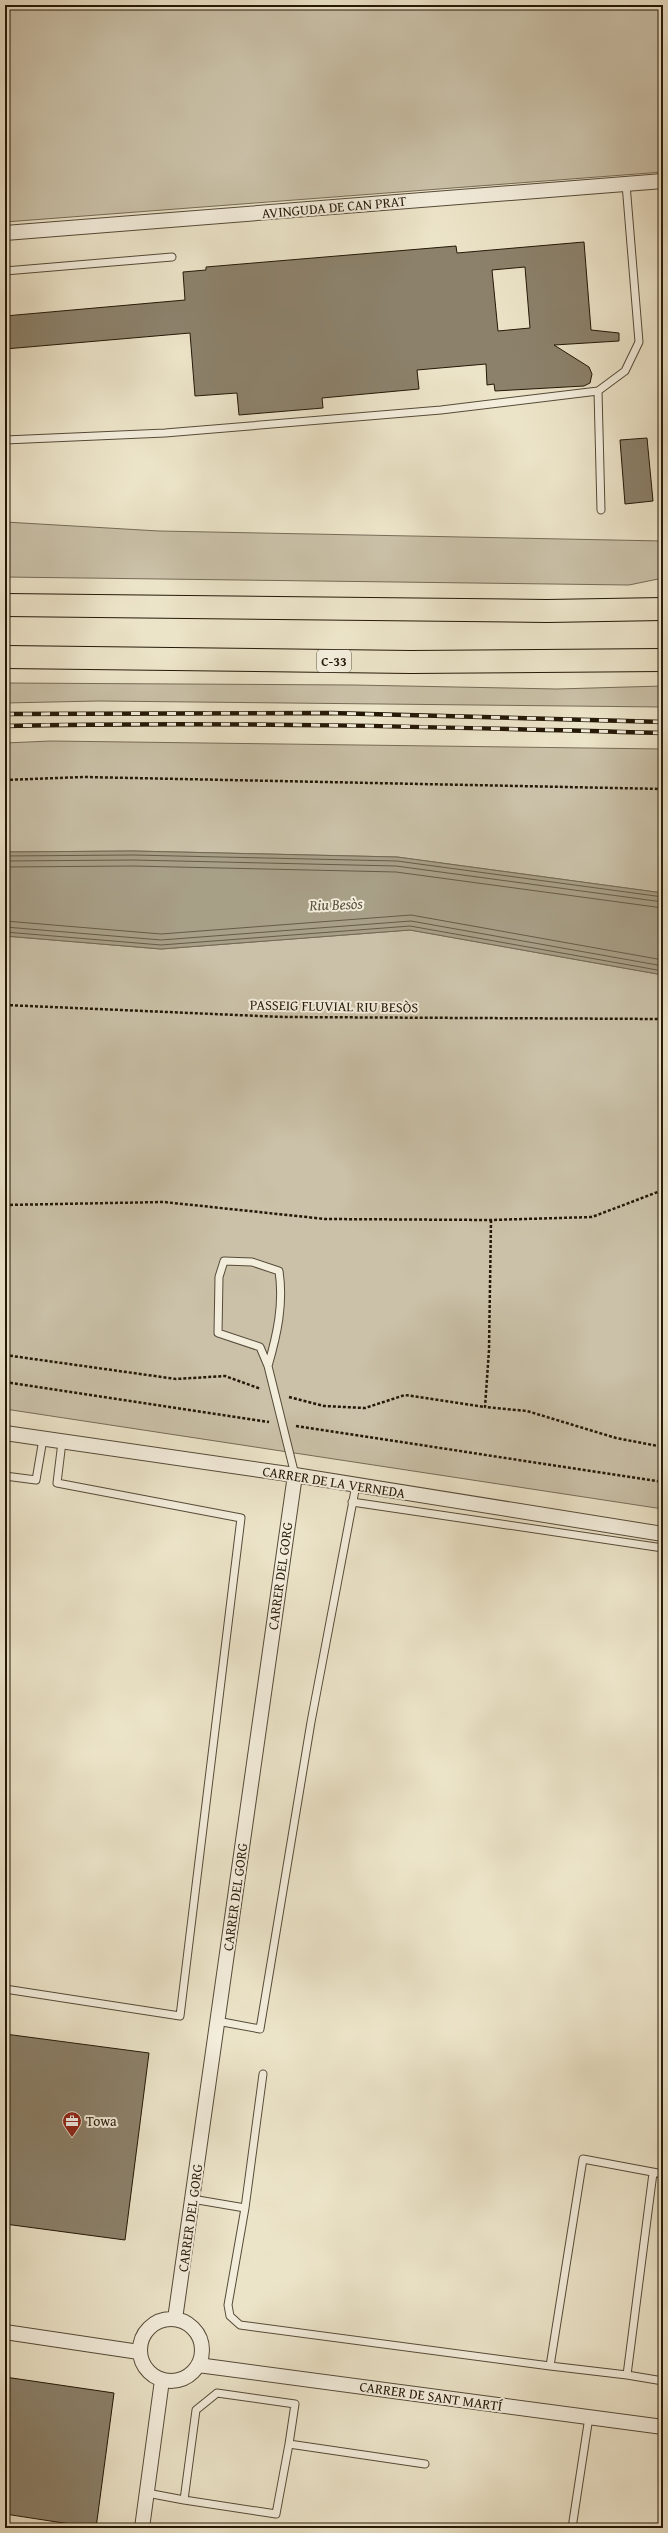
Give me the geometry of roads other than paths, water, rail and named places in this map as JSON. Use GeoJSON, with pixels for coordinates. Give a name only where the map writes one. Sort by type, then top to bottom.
{"type":"FeatureCollection","features":[{"type":"Feature","properties":{"kind":"highway"},"geometry":{"type":"LineString","coordinates":[[5,605],[539,611],[663,609]]}},
{"type":"Feature","properties":{"kind":"highway","name":"C-33"},"geometry":{"type":"LineString","coordinates":[[5,656],[419,662],[663,660]]}},
{"type":"Feature","properties":{"kind":"street","name":"AVINGUDA DE CAN PRAT"},"geometry":{"type":"LineString","coordinates":[[5,233],[663,181]]}},
{"type":"Feature","properties":{"kind":"street","name":"CARRER DE LA VERNEDA"},"geometry":{"type":"LineString","coordinates":[[5,1433],[295,1475],[663,1534]]}},
{"type":"Feature","properties":{"kind":"street","name":"CARRER DEL GORG"},"geometry":{"type":"LineString","coordinates":[[176,2319],[295,1475]]}},
{"type":"Feature","properties":{"kind":"street"},"geometry":{"type":"LineString","coordinates":[[176,2319],[186,2323],[199,2337],[202,2348],[198,2365],[190,2375],[181,2380],[162,2380],[150,2375],[144,2366],[139,2352],[141,2339],[147,2329],[157,2322],[176,2319]]}},
{"type":"Feature","properties":{"kind":"street"},"geometry":{"type":"LineString","coordinates":[[5,2332],[139,2352]]}},
{"type":"Feature","properties":{"kind":"street","name":"CARRER DE SANT MARTÍ"},"geometry":{"type":"LineString","coordinates":[[198,2365],[663,2427]]}},
{"type":"Feature","properties":{"kind":"street"},"geometry":{"type":"LineString","coordinates":[[142,2528],[162,2380]]}},
{"type":"Feature","properties":{"kind":"lane"},"geometry":{"type":"LineString","coordinates":[[5,440],[173,432],[441,410],[598,391],[625,371],[639,342],[626,184]]}},
{"type":"Feature","properties":{"kind":"lane"},"geometry":{"type":"LineString","coordinates":[[5,271],[172,257]]}},
{"type":"Feature","properties":{"kind":"lane"},"geometry":{"type":"LineString","coordinates":[[598,391],[601,510]]}},
{"type":"Feature","properties":{"kind":"lane"},"geometry":{"type":"LineString","coordinates":[[268,1366],[278,1330],[282,1291],[278,1271],[252,1262],[224,1261],[219,1276],[218,1334],[260,1348],[268,1366],[295,1475]]}},
{"type":"Feature","properties":{"kind":"lane"},"geometry":{"type":"LineString","coordinates":[[5,1476],[36,1480],[43,1439]]}},
{"type":"Feature","properties":{"kind":"lane"},"geometry":{"type":"LineString","coordinates":[[5,1990],[180,2016],[241,1518],[57,1483],[62,1442]]}},
{"type":"Feature","properties":{"kind":"lane"},"geometry":{"type":"LineString","coordinates":[[217,2021],[260,2029],[311,1722],[356,1485]]}},
{"type":"Feature","properties":{"kind":"lane"},"geometry":{"type":"LineString","coordinates":[[352,1502],[663,1548]]}},
{"type":"Feature","properties":{"kind":"lane"},"geometry":{"type":"LineString","coordinates":[[263,2074],[245,2208],[228,2305],[230,2316],[240,2325],[627,2375],[663,2382]]}},
{"type":"Feature","properties":{"kind":"lane"},"geometry":{"type":"LineString","coordinates":[[550,2366],[583,2159],[663,2174]]}},
{"type":"Feature","properties":{"kind":"lane"},"geometry":{"type":"LineString","coordinates":[[627,2375],[654,2173]]}},
{"type":"Feature","properties":{"kind":"lane"},"geometry":{"type":"LineString","coordinates":[[192,2199],[245,2208]]}},
{"type":"Feature","properties":{"kind":"lane"},"geometry":{"type":"LineString","coordinates":[[147,2493],[184,2500],[276,2514],[295,2404],[217,2393],[196,2410],[184,2500]]}},
{"type":"Feature","properties":{"kind":"lane"},"geometry":{"type":"LineString","coordinates":[[572,2528],[589,2417]]}},
{"type":"Feature","properties":{"kind":"lane"},"geometry":{"type":"LineString","coordinates":[[289,2444],[425,2464]]}},
{"type":"Feature","properties":{"kind":"water","name":"Riu Besòs"},"geometry":{"type":"Polygon","coordinates":[[[133,851],[397,857],[663,893],[663,975],[410,930],[161,949],[5,936],[5,852],[133,851]]]}},
{"type":"Feature","properties":{"kind":"railway"},"geometry":{"type":"LineString","coordinates":[[5,714],[331,713],[663,722]]}},
{"type":"Feature","properties":{"kind":"railway"},"geometry":{"type":"LineString","coordinates":[[5,726],[252,724],[663,733]]}},
{"type":"Feature","properties":{"kind":"place","name":"Towa"},"geometry":{"type":"Point","coordinates":[72,2138]}}]}
